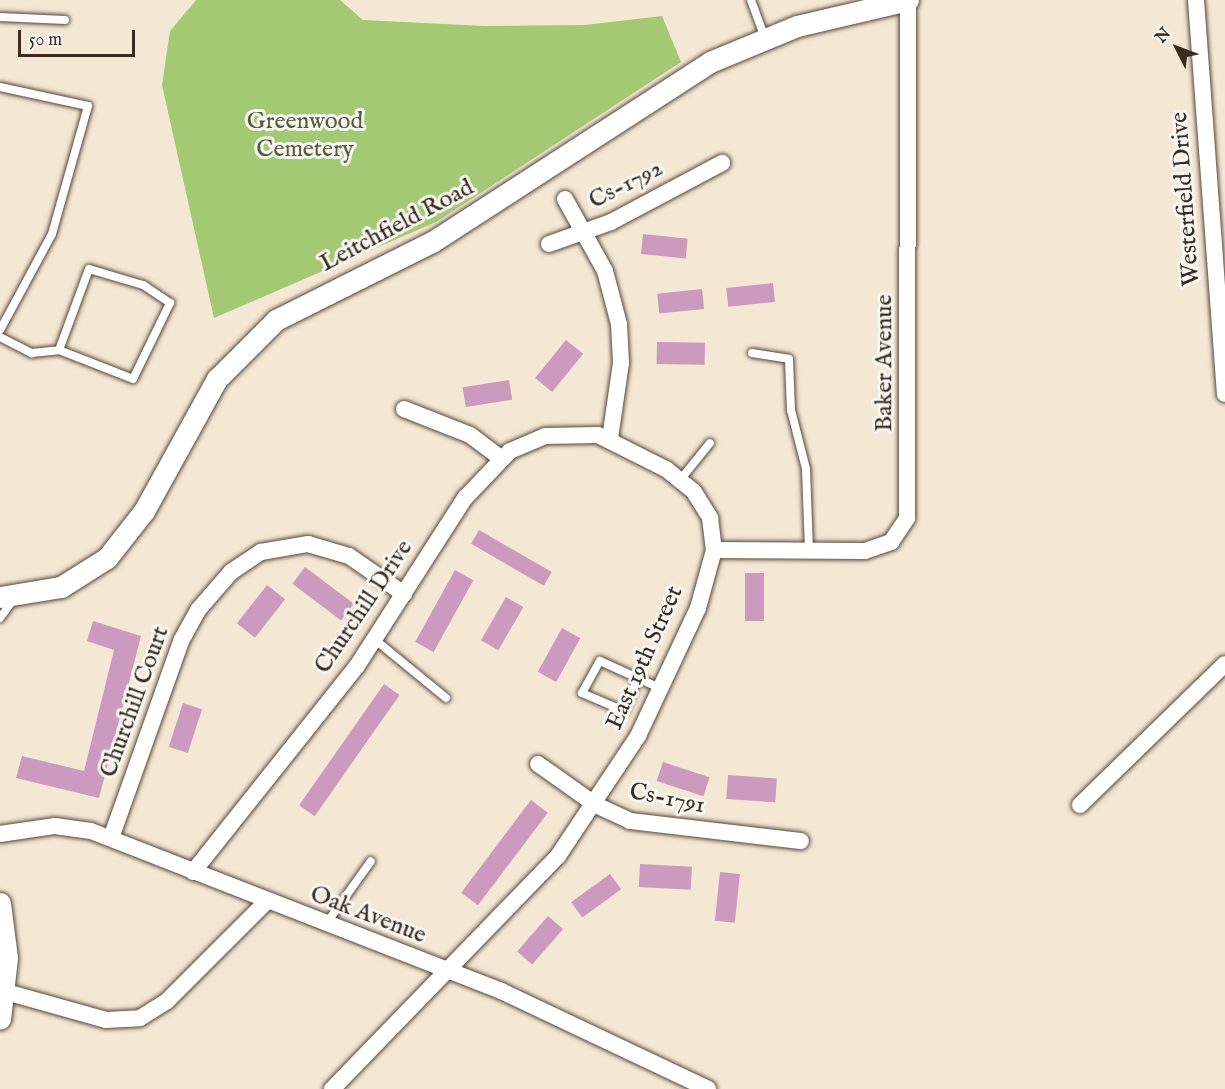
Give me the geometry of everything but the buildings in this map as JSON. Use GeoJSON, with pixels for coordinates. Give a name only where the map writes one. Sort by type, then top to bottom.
{"type":"FeatureCollection","features":[{"type":"Feature","properties":{"kind":"street","name":"Leitchfield Road"},"geometry":{"type":"LineString","coordinates":[[8,597],[61,587],[107,558],[144,511],[217,378],[276,320],[432,242],[662,90],[765,38],[908,0]]}},
{"type":"Feature","properties":{"kind":"street","name":"Baker Avenue"},"geometry":{"type":"LineString","coordinates":[[714,550],[879,548],[900,532],[907,518],[908,0]]}},
{"type":"Feature","properties":{"kind":"street","name":"Westerfield Drive"},"geometry":{"type":"LineString","coordinates":[[1196,0],[1225,394]]}},
{"type":"Feature","properties":{"kind":"street","name":"Cs-1792"},"geometry":{"type":"LineString","coordinates":[[549,244],[585,232],[722,163]]}},
{"type":"Feature","properties":{"kind":"street"},"geometry":{"type":"LineString","coordinates":[[565,199],[605,271],[619,324],[621,363],[610,438]]}},
{"type":"Feature","properties":{"kind":"street"},"geometry":{"type":"LineString","coordinates":[[404,409],[470,435],[501,458]]}},
{"type":"Feature","properties":{"kind":"street","name":"Churchill Drive"},"geometry":{"type":"LineString","coordinates":[[193,872],[375,639],[465,498],[501,458],[545,436],[585,433],[610,438]]}},
{"type":"Feature","properties":{"kind":"street","name":"East 19th Street"},"geometry":{"type":"LineString","coordinates":[[332,1089],[446,971],[518,902],[596,805],[662,689],[698,608],[714,550],[710,518],[681,479],[610,438]]}},
{"type":"Feature","properties":{"kind":"street","name":"Churchill Court"},"geometry":{"type":"LineString","coordinates":[[111,838],[181,641],[198,610],[239,566],[276,546],[308,544],[349,556],[404,594]]}},
{"type":"Feature","properties":{"kind":"street"},"geometry":{"type":"LineString","coordinates":[[1080,805],[1225,664]]}},
{"type":"Feature","properties":{"kind":"street","name":"Cs-1791"},"geometry":{"type":"LineString","coordinates":[[538,764],[596,805],[651,824],[801,841]]}},
{"type":"Feature","properties":{"kind":"street","name":"Oak Avenue"},"geometry":{"type":"LineString","coordinates":[[0,834],[55,826],[111,838],[266,902],[573,1021],[708,1089]]}},
{"type":"Feature","properties":{"kind":"street"},"geometry":{"type":"LineString","coordinates":[[6,992],[106,1020],[140,1018],[167,1001],[266,902]]}},
{"type":"Feature","properties":{"kind":"street"},"geometry":{"type":"LineString","coordinates":[[0,903],[6,992],[0,1019]]}},
{"type":"Feature","properties":{"kind":"lane"},"geometry":{"type":"LineString","coordinates":[[751,0],[765,38]]}},
{"type":"Feature","properties":{"kind":"lane"},"geometry":{"type":"LineString","coordinates":[[0,17],[65,20]]}},
{"type":"Feature","properties":{"kind":"lane"},"geometry":{"type":"LineString","coordinates":[[0,87],[88,106],[52,234],[0,330]]}},
{"type":"Feature","properties":{"kind":"lane"},"geometry":{"type":"LineString","coordinates":[[0,338],[32,353],[59,350],[133,379],[170,303],[142,285],[89,269],[59,350]]}},
{"type":"Feature","properties":{"kind":"lane"},"geometry":{"type":"LineString","coordinates":[[752,353],[789,359],[791,410],[806,469],[809,550]]}},
{"type":"Feature","properties":{"kind":"lane"},"geometry":{"type":"LineString","coordinates":[[681,479],[710,443]]}},
{"type":"Feature","properties":{"kind":"lane"},"geometry":{"type":"LineString","coordinates":[[0,618],[8,597]]}},
{"type":"Feature","properties":{"kind":"lane"},"geometry":{"type":"LineString","coordinates":[[375,639],[446,698]]}},
{"type":"Feature","properties":{"kind":"lane"},"geometry":{"type":"LineString","coordinates":[[638,678],[624,711],[582,693],[600,661],[638,678],[662,689]]}},
{"type":"Feature","properties":{"kind":"lane"},"geometry":{"type":"LineString","coordinates":[[326,925],[371,861]]}},
{"type":"Feature","properties":{"kind":"green space","name":"Greenwood Cemetery"},"geometry":{"type":"Polygon","coordinates":[[[196,0],[340,0],[363,20],[485,26],[585,25],[662,16],[681,62],[436,222],[214,318],[162,85],[170,31],[196,0]]]}}]}
